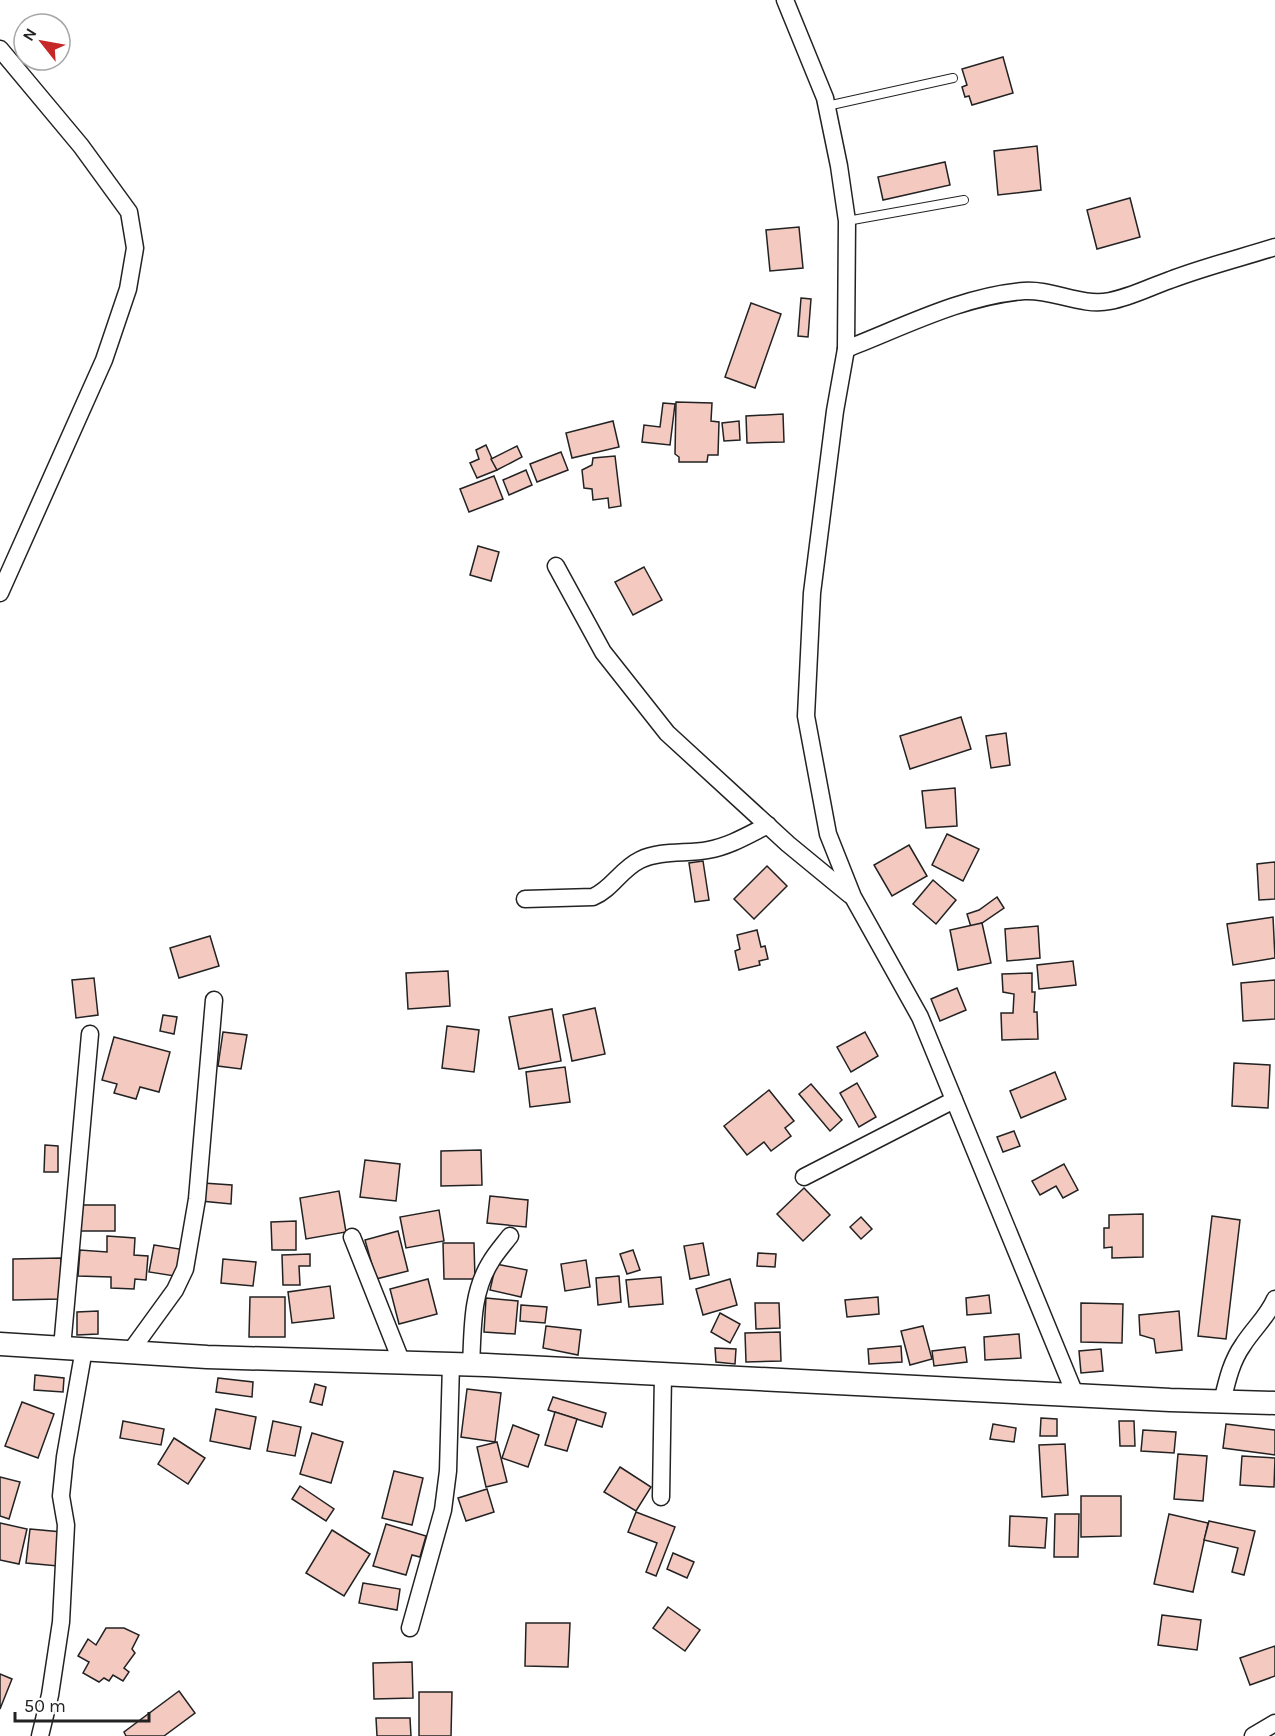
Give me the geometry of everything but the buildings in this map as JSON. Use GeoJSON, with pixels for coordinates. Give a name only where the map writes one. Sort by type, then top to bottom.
{"type":"FeatureCollection","features":[{"type":"Feature","properties":{"kind":"main road"},"geometry":{"type":"LineString","coordinates":[[0,1344],[207,1357],[461,1364],[1275,1403]]}},
{"type":"Feature","properties":{"kind":"street"},"geometry":{"type":"LineString","coordinates":[[785,0],[827,105],[848,221],[846,349],[835,411],[812,593],[806,716],[828,834],[853,897],[920,1017],[1075,1394]]}},
{"type":"Feature","properties":{"kind":"street"},"geometry":{"type":"LineString","coordinates":[[0,49],[81,146],[129,212],[135,248],[128,289],[104,360],[0,593]]}},
{"type":"Feature","properties":{"kind":"street"},"geometry":{"type":"LineString","coordinates":[[846,349],[952,308],[992,296],[1026,291],[1054,293],[1090,302],[1108,302],[1170,279],[1275,247]]}},
{"type":"Feature","properties":{"kind":"street"},"geometry":{"type":"LineString","coordinates":[[556,566],[603,652],[667,733],[768,825],[853,897]]}},
{"type":"Feature","properties":{"kind":"street"},"geometry":{"type":"LineString","coordinates":[[525,899],[593,897],[602,893],[626,868],[640,860],[709,850],[736,842],[768,825]]}},
{"type":"Feature","properties":{"kind":"street"},"geometry":{"type":"LineString","coordinates":[[130,1352],[176,1290],[185,1269],[197,1199],[214,999]]}},
{"type":"Feature","properties":{"kind":"street"},"geometry":{"type":"LineString","coordinates":[[40,1736],[50,1695],[61,1622],[66,1526],[62,1496],[73,1349],[90,1034]]}},
{"type":"Feature","properties":{"kind":"street"},"geometry":{"type":"LineString","coordinates":[[804,1177],[954,1100]]}},
{"type":"Feature","properties":{"kind":"street"},"geometry":{"type":"LineString","coordinates":[[410,1628],[443,1510],[461,1364],[481,1281],[490,1263],[510,1236]]}},
{"type":"Feature","properties":{"kind":"street"},"geometry":{"type":"LineString","coordinates":[[351,1237],[402,1363]]}},
{"type":"Feature","properties":{"kind":"street"},"geometry":{"type":"LineString","coordinates":[[1222,1402],[1230,1370],[1242,1345],[1272,1307],[1275,1299]]}},
{"type":"Feature","properties":{"kind":"street"},"geometry":{"type":"LineString","coordinates":[[661,1497],[663,1374]]}},
{"type":"Feature","properties":{"kind":"street"},"geometry":{"type":"LineString","coordinates":[[1253,1736],[1275,1723]]}},
{"type":"Feature","properties":{"kind":"lane"},"geometry":{"type":"LineString","coordinates":[[827,105],[953,78]]}},
{"type":"Feature","properties":{"kind":"lane"},"geometry":{"type":"LineString","coordinates":[[848,221],[964,200]]}}]}
